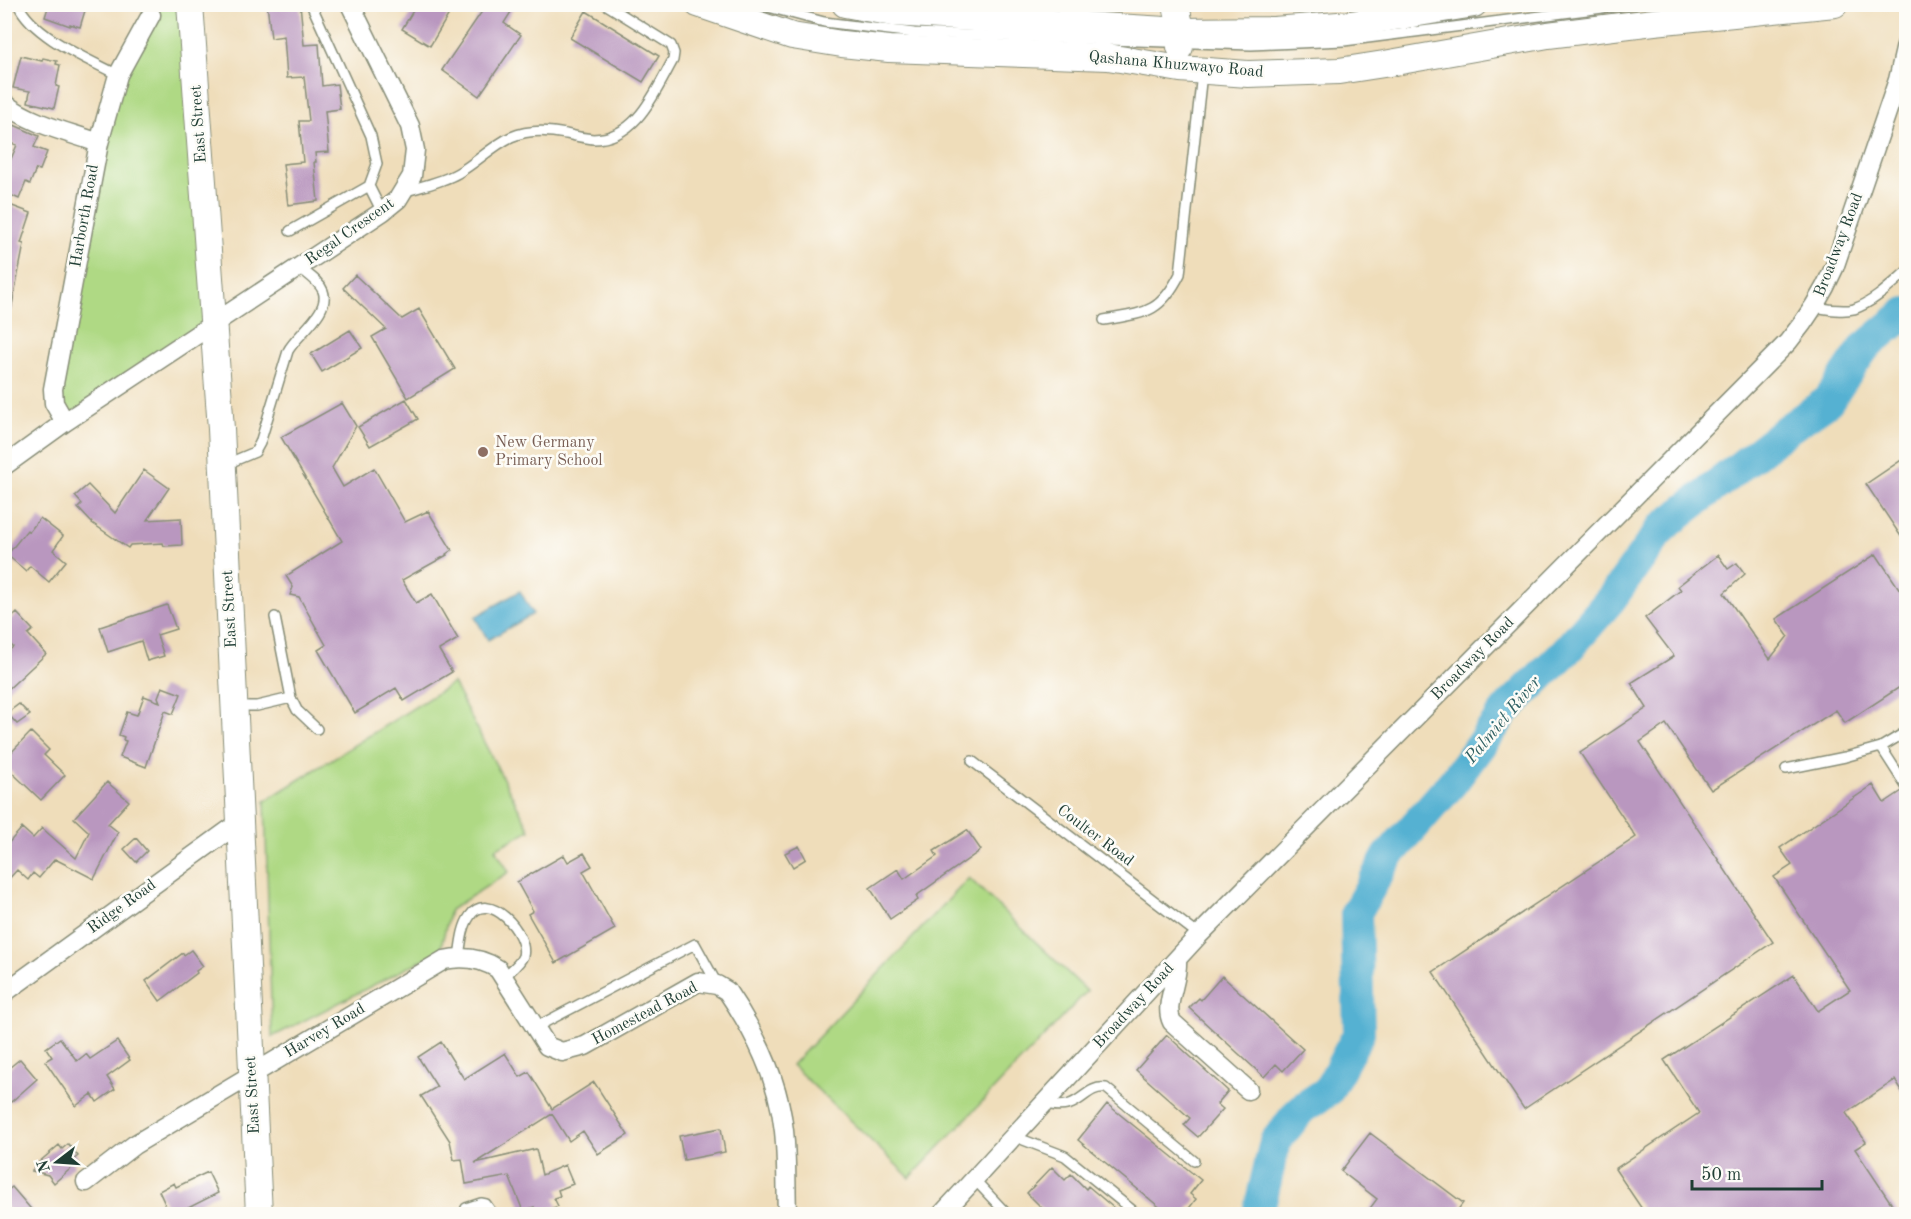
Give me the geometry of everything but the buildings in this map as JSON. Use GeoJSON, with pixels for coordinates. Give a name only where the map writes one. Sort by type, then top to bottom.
{"type":"FeatureCollection","features":[{"type":"Feature","properties":{"kind":"main road","name":"East Street"},"geometry":{"type":"LineString","coordinates":[[190,4],[214,323],[259,1215]]}},
{"type":"Feature","properties":{"kind":"main road","name":"Qashana Khuzwayo Road"},"geometry":{"type":"LineString","coordinates":[[698,4],[792,36],[842,44],[889,49],[1108,57],[1186,53],[1274,30],[1351,24],[1474,4]]}},
{"type":"Feature","properties":{"kind":"main road","name":"Qashana Khuzwayo Road"},"geometry":{"type":"LineString","coordinates":[[845,4],[893,14],[1186,53],[1248,74],[1339,70],[1548,35],[1835,4]]}},
{"type":"Feature","properties":{"kind":"main road"},"geometry":{"type":"LineString","coordinates":[[1176,4],[1186,53]]}},
{"type":"Feature","properties":{"kind":"street","name":"Regal Crescent"},"geometry":{"type":"LineString","coordinates":[[214,323],[382,212],[398,199],[412,176],[415,150],[410,126],[350,4]]}},
{"type":"Feature","properties":{"kind":"street","name":"Harborth Road"},"geometry":{"type":"LineString","coordinates":[[65,422],[54,403],[53,388],[99,142],[118,75],[151,15]]}},
{"type":"Feature","properties":{"kind":"street","name":"Broadway Road"},"geometry":{"type":"LineString","coordinates":[[942,1215],[1199,935],[1788,342],[1815,307],[1834,268],[1903,79],[1906,45]]}},
{"type":"Feature","properties":{"kind":"street"},"geometry":{"type":"LineString","coordinates":[[4,104],[56,129],[99,142]]}},
{"type":"Feature","properties":{"kind":"street"},"geometry":{"type":"LineString","coordinates":[[4,466],[65,422],[214,323]]}},
{"type":"Feature","properties":{"kind":"street","name":"Ridge Road"},"geometry":{"type":"LineString","coordinates":[[4,993],[240,822]]}},
{"type":"Feature","properties":{"kind":"street","name":"Harvey Road"},"geometry":{"type":"LineString","coordinates":[[86,1182],[134,1145],[451,958]]}},
{"type":"Feature","properties":{"kind":"street","name":"Homestead Road"},"geometry":{"type":"LineString","coordinates":[[451,958],[490,963],[498,969],[547,1046],[555,1050],[571,1051],[585,1046],[698,982],[717,985],[727,991],[767,1064],[775,1088],[784,1130],[787,1215]]}},
{"type":"Feature","properties":{"kind":"street"},"geometry":{"type":"LineString","coordinates":[[1177,960],[1178,975],[1168,1009],[1172,1022],[1248,1090]]}},
{"type":"Feature","properties":{"kind":"lane"},"geometry":{"type":"LineString","coordinates":[[18,4],[35,25],[53,39],[118,75]]}},
{"type":"Feature","properties":{"kind":"lane"},"geometry":{"type":"LineString","coordinates":[[290,231],[369,186],[377,164],[371,135],[311,4]]}},
{"type":"Feature","properties":{"kind":"lane"},"geometry":{"type":"LineString","coordinates":[[403,191],[457,173],[512,137],[528,132],[546,130],[591,139],[617,134],[630,125],[644,111],[673,60],[674,52],[671,45],[604,4]]}},
{"type":"Feature","properties":{"kind":"lane"},"geometry":{"type":"LineString","coordinates":[[757,4],[824,22],[905,32],[1186,53],[1251,45],[1344,41],[1634,4]]}},
{"type":"Feature","properties":{"kind":"lane"},"geometry":{"type":"LineString","coordinates":[[1104,320],[1140,314],[1157,306],[1165,298],[1180,274],[1186,53]]}},
{"type":"Feature","properties":{"kind":"lane"},"geometry":{"type":"LineString","coordinates":[[369,186],[382,212]]}},
{"type":"Feature","properties":{"kind":"lane"},"geometry":{"type":"LineString","coordinates":[[222,466],[255,452],[260,443],[288,351],[323,307],[323,290],[299,267]]}},
{"type":"Feature","properties":{"kind":"lane"},"geometry":{"type":"LineString","coordinates":[[1815,307],[1853,309],[1887,289],[1906,272]]}},
{"type":"Feature","properties":{"kind":"lane"},"geometry":{"type":"LineString","coordinates":[[275,617],[291,698],[297,710],[317,729]]}},
{"type":"Feature","properties":{"kind":"lane"},"geometry":{"type":"LineString","coordinates":[[234,706],[257,706],[291,698]]}},
{"type":"Feature","properties":{"kind":"lane"},"geometry":{"type":"LineString","coordinates":[[1786,769],[1881,747],[1906,732]]}},
{"type":"Feature","properties":{"kind":"lane"},"geometry":{"type":"LineString","coordinates":[[1881,747],[1906,786]]}},
{"type":"Feature","properties":{"kind":"lane","name":"Coulter Road"},"geometry":{"type":"LineString","coordinates":[[972,761],[1199,935]]}},
{"type":"Feature","properties":{"kind":"lane"},"geometry":{"type":"LineString","coordinates":[[451,958],[470,915],[480,909],[494,910],[513,924],[519,934],[524,953],[521,960],[504,977]]}},
{"type":"Feature","properties":{"kind":"lane"},"geometry":{"type":"LineString","coordinates":[[536,1027],[695,944],[717,985]]}},
{"type":"Feature","properties":{"kind":"lane"},"geometry":{"type":"LineString","coordinates":[[1043,1103],[1062,1106],[1072,1104],[1092,1090],[1106,1088],[1194,1161]]}},
{"type":"Feature","properties":{"kind":"lane"},"geometry":{"type":"LineString","coordinates":[[1013,1136],[1065,1156],[1137,1215]]}},
{"type":"Feature","properties":{"kind":"lane"},"geometry":{"type":"LineString","coordinates":[[974,1179],[1007,1215]]}},
{"type":"Feature","properties":{"kind":"lane"},"geometry":{"type":"LineString","coordinates":[[464,1215],[466,1208],[481,1203],[486,1204],[492,1215]]}},
{"type":"Feature","properties":{"kind":"green space"},"geometry":{"type":"Polygon","coordinates":[[[159,5],[190,5],[215,324],[66,424],[53,402],[99,141],[150,14],[159,5]]]}},
{"type":"Feature","properties":{"kind":"green space"},"geometry":{"type":"Polygon","coordinates":[[[453,683],[530,830],[495,849],[509,872],[450,910],[440,951],[272,1037],[265,801],[453,683]]]}},
{"type":"Feature","properties":{"kind":"green space"},"geometry":{"type":"Polygon","coordinates":[[[969,878],[1087,991],[910,1178],[792,1065],[969,878]]]}},
{"type":"Feature","properties":{"kind":"water"},"geometry":{"type":"Polygon","coordinates":[[[520,591],[533,614],[488,640],[475,617],[520,591]]]}},
{"type":"Feature","properties":{"kind":"waterway","name":"Palmiet River"},"geometry":{"type":"LineString","coordinates":[[1258,1214],[1275,1142],[1301,1109],[1328,1091],[1359,1033],[1356,913],[1388,856],[1453,782],[1507,709],[1566,651],[1611,599],[1662,528],[1786,430],[1828,401],[1865,347],[1906,313]]}},
{"type":"Feature","properties":{"kind":"place","name":"New Germany Primary School"},"geometry":{"type":"Point","coordinates":[483,452]}}]}
